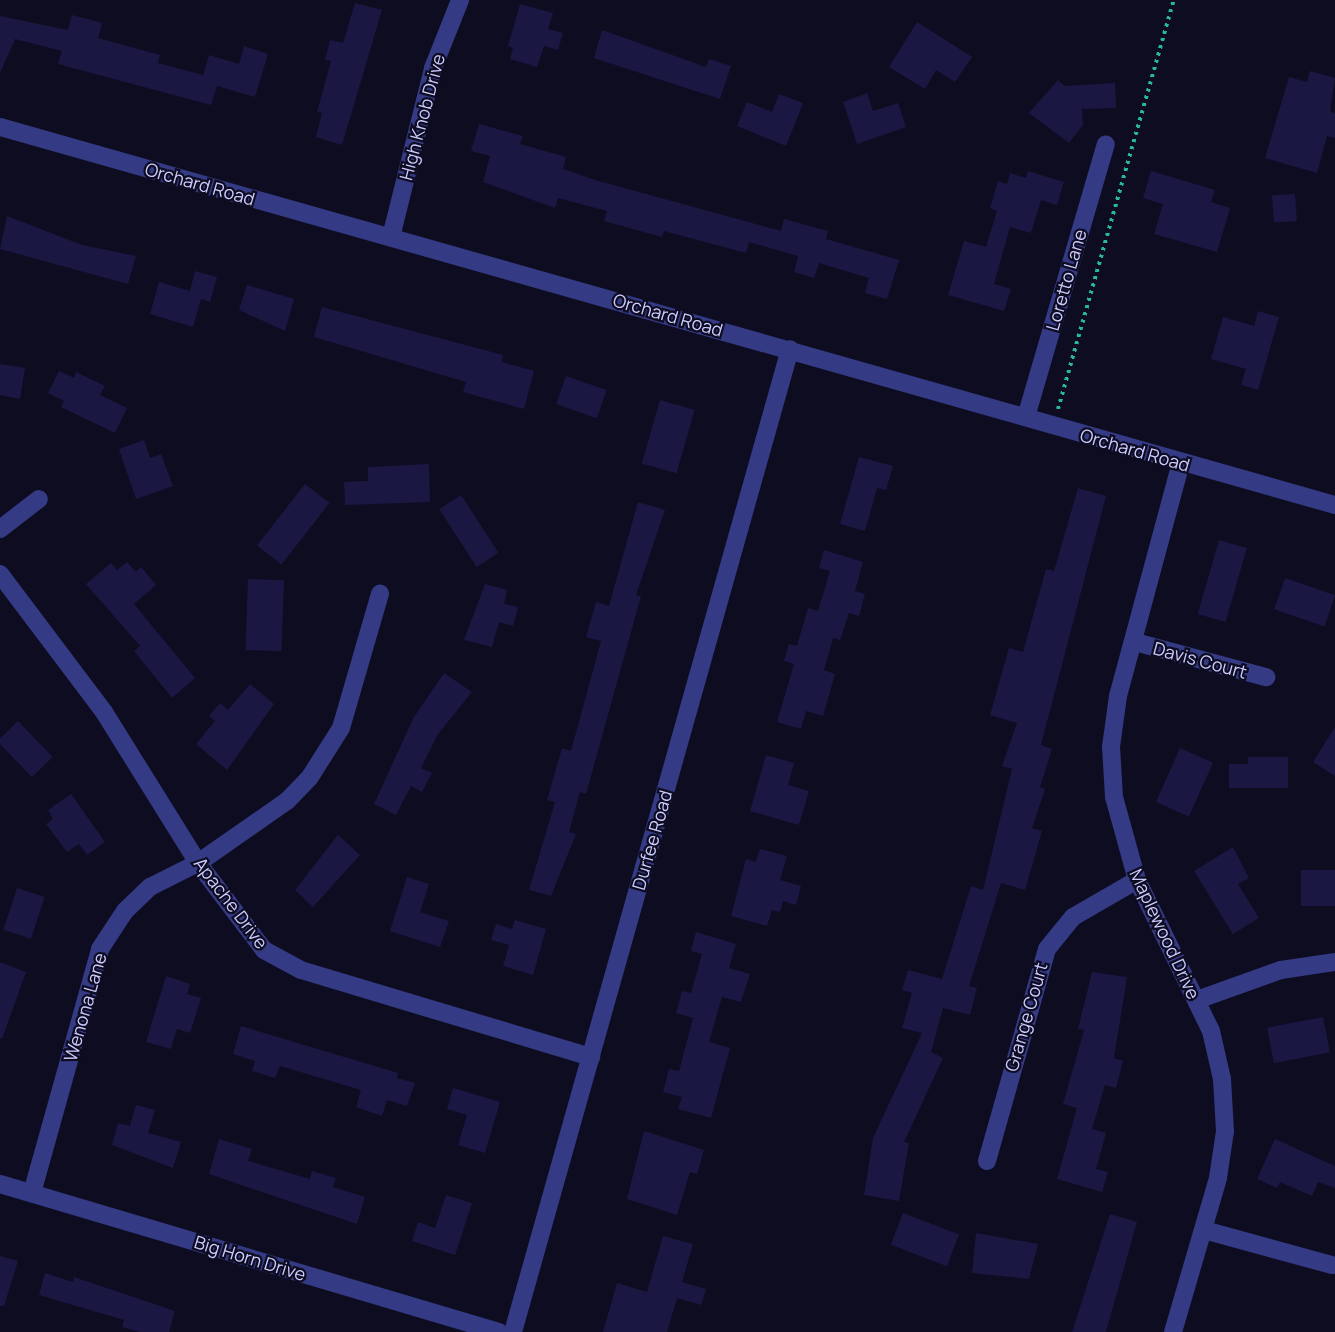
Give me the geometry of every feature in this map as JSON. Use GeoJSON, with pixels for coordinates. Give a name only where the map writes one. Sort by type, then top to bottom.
{"type":"FeatureCollection","features":[{"type":"Feature","properties":{"kind":"street","name":"High Knob Drive"},"geometry":{"type":"LineString","coordinates":[[391,237],[433,68],[460,0]]}},
{"type":"Feature","properties":{"kind":"street","name":"Orchard Road"},"geometry":{"type":"LineString","coordinates":[[0,127],[790,349],[1181,464],[1335,505]]}},
{"type":"Feature","properties":{"kind":"street","name":"Loretto Lane"},"geometry":{"type":"LineString","coordinates":[[1026,417],[1106,144]]}},
{"type":"Feature","properties":{"kind":"street","name":"Durfee Road"},"geometry":{"type":"LineString","coordinates":[[513,1332],[790,349]]}},
{"type":"Feature","properties":{"kind":"street","name":"Maplewood Drive"},"geometry":{"type":"LineString","coordinates":[[1173,1332],[1204,1230],[1222,1158],[1225,1104],[1218,1054],[1197,1000],[1137,880],[1119,825],[1111,755],[1118,696],[1135,642],[1181,464]]}},
{"type":"Feature","properties":{"kind":"street"},"geometry":{"type":"LineString","coordinates":[[0,529],[39,499]]}},
{"type":"Feature","properties":{"kind":"street","name":"Apache Drive"},"geometry":{"type":"LineString","coordinates":[[0,574],[104,712],[198,863],[264,950],[279,960],[591,1057]]}},
{"type":"Feature","properties":{"kind":"street","name":"Wenona Lane"},"geometry":{"type":"LineString","coordinates":[[32,1193],[100,949],[125,910],[150,887],[198,863],[287,801],[326,754],[354,694],[380,594]]}},
{"type":"Feature","properties":{"kind":"street","name":"Davis Court"},"geometry":{"type":"LineString","coordinates":[[1135,642],[1266,677]]}},
{"type":"Feature","properties":{"kind":"street","name":"Grange Court"},"geometry":{"type":"LineString","coordinates":[[987,1161],[1047,949],[1072,917],[1137,880]]}},
{"type":"Feature","properties":{"kind":"street"},"geometry":{"type":"LineString","coordinates":[[1197,1000],[1281,970],[1335,962]]}},
{"type":"Feature","properties":{"kind":"street","name":"Big Horn Drive"},"geometry":{"type":"LineString","coordinates":[[0,1184],[500,1332]]}},
{"type":"Feature","properties":{"kind":"street"},"geometry":{"type":"LineString","coordinates":[[1204,1230],[1332,1265]]}},
{"type":"Feature","properties":{"kind":"path"},"geometry":{"type":"LineString","coordinates":[[1053,426],[1174,0]]}},
{"type":"Feature","properties":{"kind":"building"},"geometry":{"type":"Polygon","coordinates":[[[355,3],[382,10],[342,145],[316,137],[322,113],[317,112],[331,61],[325,60],[330,40],[343,43],[355,3]]]}},
{"type":"Feature","properties":{"kind":"building"},"geometry":{"type":"Polygon","coordinates":[[[520,4],[553,13],[548,29],[563,33],[558,50],[544,46],[537,67],[510,59],[513,48],[508,46],[520,4]]]}},
{"type":"Feature","properties":{"kind":"building"},"geometry":{"type":"Polygon","coordinates":[[[72,15],[102,23],[98,38],[160,55],[158,63],[203,75],[209,55],[239,64],[244,46],[268,54],[255,97],[217,86],[211,105],[58,64],[62,51],[15,39],[0,73],[0,16],[68,30],[72,15]]]}},
{"type":"Feature","properties":{"kind":"building"},"geometry":{"type":"Polygon","coordinates":[[[917,22],[972,57],[955,82],[936,70],[925,89],[889,67],[917,22]]]}},
{"type":"Feature","properties":{"kind":"building"},"geometry":{"type":"Polygon","coordinates":[[[602,30],[706,67],[709,59],[731,66],[720,99],[594,58],[602,30]]]}},
{"type":"Feature","properties":{"kind":"building"},"geometry":{"type":"Polygon","coordinates":[[[1310,71],[1335,78],[1330,111],[1335,113],[1335,138],[1327,136],[1317,173],[1265,158],[1289,77],[1307,82],[1310,71]]]}},
{"type":"Feature","properties":{"kind":"building"},"geometry":{"type":"Polygon","coordinates":[[[1058,80],[1065,86],[1115,83],[1116,108],[1082,109],[1083,125],[1069,143],[1029,113],[1058,80]]]}},
{"type":"Feature","properties":{"kind":"building"},"geometry":{"type":"Polygon","coordinates":[[[867,93],[873,111],[898,103],[906,127],[857,144],[843,102],[867,93]]]}},
{"type":"Feature","properties":{"kind":"building"},"geometry":{"type":"Polygon","coordinates":[[[779,94],[803,103],[786,146],[737,126],[747,102],[772,112],[779,94]]]}},
{"type":"Feature","properties":{"kind":"building"},"geometry":{"type":"Polygon","coordinates":[[[479,124],[523,136],[520,144],[566,157],[563,169],[595,180],[781,231],[784,219],[828,231],[826,239],[899,260],[887,299],[865,293],[869,278],[819,263],[814,278],[794,272],[798,256],[749,242],[746,253],[664,231],[662,237],[604,221],[607,211],[558,198],[555,208],[483,182],[490,156],[471,151],[479,124]]]}},
{"type":"Feature","properties":{"kind":"building"},"geometry":{"type":"Polygon","coordinates":[[[1028,171],[1064,182],[1057,205],[1041,200],[1031,233],[1010,227],[994,284],[1011,289],[1004,311],[948,295],[964,241],[986,247],[997,211],[990,208],[998,181],[1007,184],[1010,173],[1026,178],[1028,171]]]}},
{"type":"Feature","properties":{"kind":"building"},"geometry":{"type":"Polygon","coordinates":[[[1151,171],[1215,190],[1211,202],[1230,208],[1217,252],[1154,234],[1163,204],[1143,198],[1151,171]]]}},
{"type":"Feature","properties":{"kind":"building"},"geometry":{"type":"Polygon","coordinates":[[[1295,194],[1297,221],[1274,223],[1272,196],[1295,194]]]}},
{"type":"Feature","properties":{"kind":"building"},"geometry":{"type":"Polygon","coordinates":[[[7,216],[82,245],[136,256],[128,284],[0,249],[7,216]]]}},
{"type":"Feature","properties":{"kind":"building"},"geometry":{"type":"Polygon","coordinates":[[[195,271],[217,277],[210,302],[201,299],[193,327],[150,314],[159,282],[190,291],[195,271]]]}},
{"type":"Feature","properties":{"kind":"building"},"geometry":{"type":"Polygon","coordinates":[[[247,285],[294,299],[285,331],[239,310],[247,285]]]}},
{"type":"Feature","properties":{"kind":"building"},"geometry":{"type":"Polygon","coordinates":[[[322,307],[503,355],[502,362],[534,371],[524,409],[463,392],[466,382],[314,337],[322,307]]]}},
{"type":"Feature","properties":{"kind":"building"},"geometry":{"type":"Polygon","coordinates":[[[1258,311],[1279,317],[1258,390],[1241,385],[1246,369],[1211,359],[1223,317],[1254,326],[1258,311]]]}},
{"type":"Feature","properties":{"kind":"building"},"geometry":{"type":"Polygon","coordinates":[[[0,364],[25,368],[20,399],[0,395],[0,364]]]}},
{"type":"Feature","properties":{"kind":"building"},"geometry":{"type":"Polygon","coordinates":[[[59,371],[74,378],[76,372],[105,386],[100,395],[127,408],[115,433],[61,407],[64,401],[48,393],[59,371]]]}},
{"type":"Feature","properties":{"kind":"building"},"geometry":{"type":"Polygon","coordinates":[[[566,376],[607,390],[597,418],[556,404],[566,376]]]}},
{"type":"Feature","properties":{"kind":"building"},"geometry":{"type":"Polygon","coordinates":[[[660,400],[695,410],[676,473],[642,463],[660,400]]]}},
{"type":"Feature","properties":{"kind":"building"},"geometry":{"type":"Polygon","coordinates":[[[144,440],[150,458],[161,454],[173,486],[136,499],[119,449],[144,440]]]}},
{"type":"Feature","properties":{"kind":"building"},"geometry":{"type":"Polygon","coordinates":[[[859,457],[893,466],[886,490],[877,488],[865,531],[840,524],[859,457]]]}},
{"type":"Feature","properties":{"kind":"building"},"geometry":{"type":"Polygon","coordinates":[[[429,464],[430,502],[345,505],[344,482],[368,481],[368,467],[429,464]]]}},
{"type":"Feature","properties":{"kind":"building"},"geometry":{"type":"Polygon","coordinates":[[[305,484],[329,503],[281,565],[257,545],[305,484]]]}},
{"type":"Feature","properties":{"kind":"building"},"geometry":{"type":"Polygon","coordinates":[[[1078,488],[1106,496],[1041,745],[1052,749],[1040,787],[1045,789],[1032,828],[1042,831],[1025,890],[1001,883],[969,986],[977,988],[970,1015],[943,1008],[931,1052],[943,1058],[904,1142],[909,1143],[899,1201],[864,1195],[873,1138],[922,1033],[902,1028],[912,993],[902,990],[908,970],[942,979],[971,886],[983,890],[1012,769],[1002,766],[1017,723],[990,715],[1009,648],[1023,652],[1046,569],[1054,571],[1078,488]]]}},
{"type":"Feature","properties":{"kind":"building"},"geometry":{"type":"Polygon","coordinates":[[[461,495],[499,553],[477,567],[439,509],[461,495]]]}},
{"type":"Feature","properties":{"kind":"building"},"geometry":{"type":"Polygon","coordinates":[[[638,502],[665,510],[636,595],[641,596],[586,794],[580,792],[569,832],[576,834],[551,896],[529,890],[555,802],[547,800],[562,748],[571,751],[601,641],[586,637],[596,602],[609,606],[638,502]]]}},
{"type":"Feature","properties":{"kind":"building"},"geometry":{"type":"Polygon","coordinates":[[[1219,540],[1247,548],[1226,622],[1198,614],[1219,540]]]}},
{"type":"Feature","properties":{"kind":"building"},"geometry":{"type":"Polygon","coordinates":[[[824,550],[863,562],[855,591],[865,594],[859,616],[849,613],[840,640],[833,638],[824,670],[835,674],[823,716],[806,711],[801,729],[777,722],[794,664],[784,661],[789,644],[797,646],[808,608],[818,611],[830,571],[819,568],[824,550]]]}},
{"type":"Feature","properties":{"kind":"building"},"geometry":{"type":"Polygon","coordinates":[[[127,562],[136,572],[141,567],[156,585],[134,604],[195,678],[172,698],[134,651],[140,646],[86,584],[111,563],[117,570],[127,562]]]}},
{"type":"Feature","properties":{"kind":"building"},"geometry":{"type":"Polygon","coordinates":[[[1285,578],[1335,595],[1324,626],[1274,609],[1285,578]]]}},
{"type":"Feature","properties":{"kind":"building"},"geometry":{"type":"Polygon","coordinates":[[[248,579],[284,580],[282,651],[246,650],[248,579]]]}},
{"type":"Feature","properties":{"kind":"building"},"geometry":{"type":"Polygon","coordinates":[[[485,584],[507,590],[504,604],[518,607],[513,626],[499,622],[492,647],[464,640],[485,584]]]}},
{"type":"Feature","properties":{"kind":"building"},"geometry":{"type":"Polygon","coordinates":[[[444,673],[472,692],[438,734],[421,768],[432,773],[422,792],[411,786],[396,815],[374,804],[414,717],[444,673]]]}},
{"type":"Feature","properties":{"kind":"building"},"geometry":{"type":"Polygon","coordinates":[[[250,684],[274,704],[227,770],[196,744],[215,721],[209,716],[220,703],[228,710],[250,684]]]}},
{"type":"Feature","properties":{"kind":"building"},"geometry":{"type":"Polygon","coordinates":[[[18,721],[53,757],[32,777],[0,744],[0,738],[18,721]]]}},
{"type":"Feature","properties":{"kind":"building"},"geometry":{"type":"Polygon","coordinates":[[[1335,727],[1335,776],[1313,762],[1335,727]]]}},
{"type":"Feature","properties":{"kind":"building"},"geometry":{"type":"Polygon","coordinates":[[[1180,748],[1213,763],[1189,817],[1156,802],[1180,748]]]}},
{"type":"Feature","properties":{"kind":"building"},"geometry":{"type":"Polygon","coordinates":[[[766,755],[794,763],[788,785],[809,791],[799,825],[750,811],[766,755]]]}},
{"type":"Feature","properties":{"kind":"building"},"geometry":{"type":"Polygon","coordinates":[[[1248,757],[1288,757],[1288,788],[1229,788],[1229,764],[1248,764],[1248,757]]]}},
{"type":"Feature","properties":{"kind":"building"},"geometry":{"type":"Polygon","coordinates":[[[71,794],[105,842],[87,855],[79,844],[67,852],[46,824],[53,819],[48,810],[71,794]]]}},
{"type":"Feature","properties":{"kind":"building"},"geometry":{"type":"Polygon","coordinates":[[[338,835],[360,855],[313,907],[295,890],[338,835]]]}},
{"type":"Feature","properties":{"kind":"building"},"geometry":{"type":"Polygon","coordinates":[[[1233,847],[1249,878],[1238,884],[1259,918],[1233,934],[1194,871],[1233,847]]]}},
{"type":"Feature","properties":{"kind":"building"},"geometry":{"type":"Polygon","coordinates":[[[760,849],[787,856],[780,880],[801,886],[796,905],[783,901],[780,912],[772,910],[767,926],[731,916],[746,859],[756,862],[760,849]]]}},
{"type":"Feature","properties":{"kind":"building"},"geometry":{"type":"Polygon","coordinates":[[[1301,870],[1335,870],[1335,906],[1301,906],[1301,870]]]}},
{"type":"Feature","properties":{"kind":"building"},"geometry":{"type":"Polygon","coordinates":[[[407,877],[429,884],[420,912],[449,921],[440,947],[390,931],[407,877]]]}},
{"type":"Feature","properties":{"kind":"building"},"geometry":{"type":"Polygon","coordinates":[[[17,888],[45,897],[31,939],[3,930],[17,888]]]}},
{"type":"Feature","properties":{"kind":"building"},"geometry":{"type":"Polygon","coordinates":[[[515,920],[546,929],[533,975],[503,966],[509,945],[491,940],[496,924],[512,929],[515,920]]]}},
{"type":"Feature","properties":{"kind":"building"},"geometry":{"type":"Polygon","coordinates":[[[696,932],[736,944],[729,968],[750,974],[741,1002],[722,997],[709,1042],[730,1048],[711,1118],[678,1109],[682,1097],[663,1092],[669,1069],[679,1071],[693,1018],[676,1013],[682,991],[691,993],[702,954],[691,951],[696,932]]]}},
{"type":"Feature","properties":{"kind":"building"},"geometry":{"type":"Polygon","coordinates":[[[0,962],[26,972],[2,1039],[0,1038],[0,962]]]}},
{"type":"Feature","properties":{"kind":"building"},"geometry":{"type":"Polygon","coordinates":[[[1092,972],[1127,977],[1114,1058],[1123,1061],[1116,1088],[1105,1085],[1092,1129],[1106,1133],[1096,1169],[1108,1172],[1102,1192],[1057,1179],[1077,1108],[1063,1104],[1084,1030],[1078,1029],[1092,972]]]}},
{"type":"Feature","properties":{"kind":"building"},"geometry":{"type":"Polygon","coordinates":[[[166,976],[190,984],[187,994],[201,998],[190,1033],[177,1029],[171,1049],[146,1042],[166,976]]]}},
{"type":"Feature","properties":{"kind":"building"},"geometry":{"type":"Polygon","coordinates":[[[1323,1017],[1330,1052],[1274,1063],[1267,1028],[1323,1017]]]}},
{"type":"Feature","properties":{"kind":"building"},"geometry":{"type":"Polygon","coordinates":[[[241,1026],[398,1073],[397,1078],[415,1083],[407,1106],[387,1100],[382,1116],[356,1107],[361,1090],[280,1066],[275,1078],[252,1071],[255,1061],[233,1054],[241,1026]]]}},
{"type":"Feature","properties":{"kind":"building"},"geometry":{"type":"Polygon","coordinates":[[[453,1088],[500,1102],[485,1153],[458,1145],[467,1115],[447,1109],[453,1088]]]}},
{"type":"Feature","properties":{"kind":"building"},"geometry":{"type":"Polygon","coordinates":[[[136,1105],[155,1110],[148,1133],[181,1142],[173,1168],[112,1145],[118,1123],[130,1126],[136,1105]]]}},
{"type":"Feature","properties":{"kind":"building"},"geometry":{"type":"Polygon","coordinates":[[[644,1131],[704,1150],[697,1174],[690,1172],[677,1215],[627,1199],[644,1131]]]}},
{"type":"Feature","properties":{"kind":"building"},"geometry":{"type":"Polygon","coordinates":[[[219,1139],[252,1149],[248,1161],[310,1179],[312,1171],[336,1178],[333,1187],[365,1197],[357,1224],[209,1174],[219,1139]]]}},
{"type":"Feature","properties":{"kind":"building"},"geometry":{"type":"Polygon","coordinates":[[[1275,1139],[1335,1166],[1335,1188],[1318,1182],[1312,1196],[1280,1182],[1277,1188],[1257,1179],[1275,1139]]]}},
{"type":"Feature","properties":{"kind":"building"},"geometry":{"type":"Polygon","coordinates":[[[446,1195],[472,1203],[455,1255],[412,1241],[418,1222],[435,1228],[446,1195]]]}},
{"type":"Feature","properties":{"kind":"building"},"geometry":{"type":"Polygon","coordinates":[[[903,1213],[959,1235],[947,1266],[891,1245],[903,1213]]]}},
{"type":"Feature","properties":{"kind":"building"},"geometry":{"type":"Polygon","coordinates":[[[1110,1214],[1137,1222],[1106,1332],[1072,1332],[1110,1214]]]}},
{"type":"Feature","properties":{"kind":"building"},"geometry":{"type":"Polygon","coordinates":[[[976,1233],[1038,1244],[1029,1279],[972,1273],[976,1233]]]}},
{"type":"Feature","properties":{"kind":"building"},"geometry":{"type":"Polygon","coordinates":[[[663,1236],[693,1244],[682,1282],[706,1289],[701,1305],[677,1298],[667,1332],[603,1332],[617,1283],[647,1292],[663,1236]]]}},
{"type":"Feature","properties":{"kind":"building"},"geometry":{"type":"Polygon","coordinates":[[[0,1256],[18,1261],[4,1306],[0,1306],[0,1256]]]}},
{"type":"Feature","properties":{"kind":"building"},"geometry":{"type":"Polygon","coordinates":[[[45,1273],[73,1282],[74,1277],[175,1311],[169,1332],[140,1332],[122,1327],[124,1320],[39,1295],[45,1273]]]}}]}
